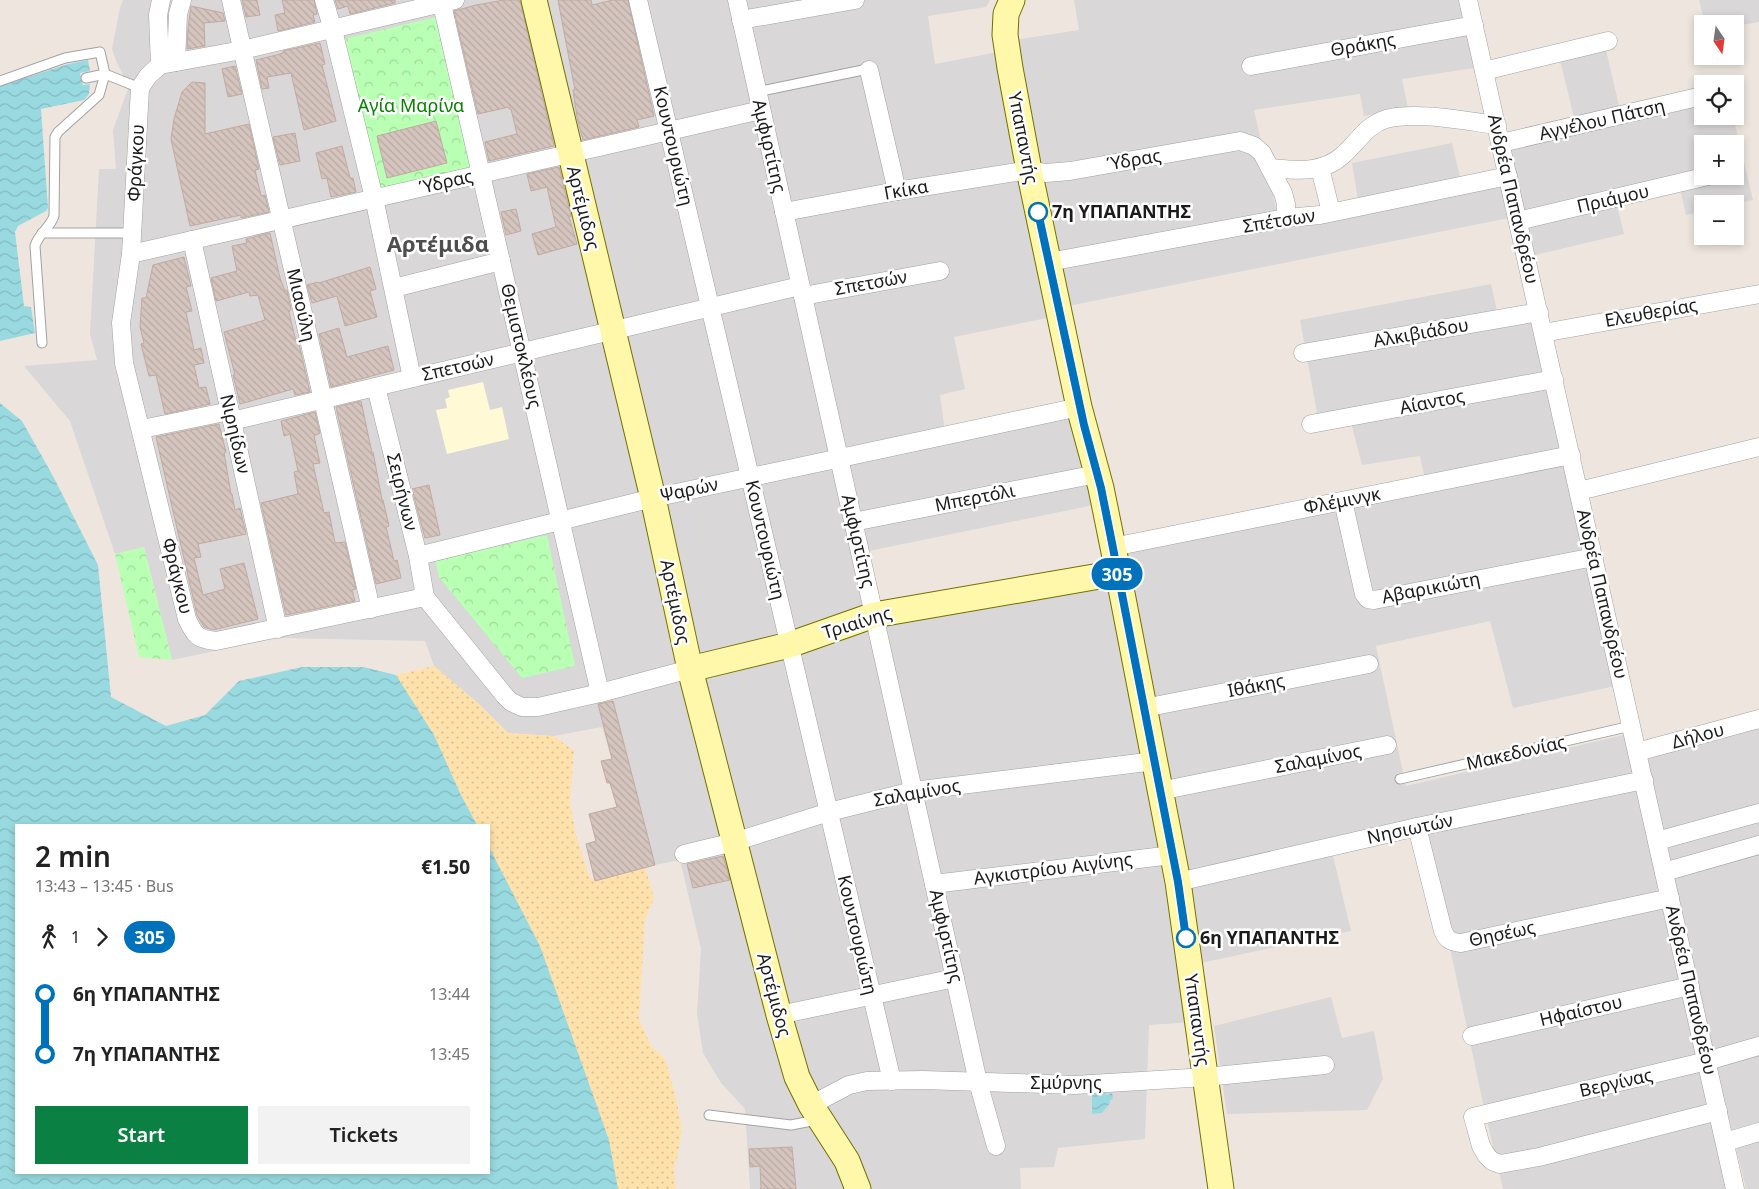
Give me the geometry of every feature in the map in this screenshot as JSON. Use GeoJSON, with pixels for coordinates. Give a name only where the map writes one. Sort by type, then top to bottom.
{"type":"FeatureCollection","features":[{"type":"Feature","properties":{"kind":"street"},"geometry":{"type":"LineString","coordinates":[[161,0],[158,15],[168,63]]}},
{"type":"Feature","properties":{"kind":"street"},"geometry":{"type":"LineString","coordinates":[[168,63],[182,0]]}},
{"type":"Feature","properties":{"kind":"street","name":"Μιαούλη"},"geometry":{"type":"LineString","coordinates":[[231,0],[371,609]]}},
{"type":"Feature","properties":{"kind":"street"},"geometry":{"type":"LineString","coordinates":[[324,0],[374,198],[412,378]]}},
{"type":"Feature","properties":{"kind":"street","name":"Αρτέμιδος"},"geometry":{"type":"LineString","coordinates":[[534,0],[653,498],[690,669],[779,1015],[796,1077],[815,1112],[847,1160],[858,1189]]}},
{"type":"Feature","properties":{"kind":"street","name":"Κουντουριώτη"},"geometry":{"type":"LineString","coordinates":[[638,0],[892,1081]]}},
{"type":"Feature","properties":{"kind":"street","name":"Αμφιρτίτης"},"geometry":{"type":"LineString","coordinates":[[737,0],[978,1082],[996,1146]]}},
{"type":"Feature","properties":{"kind":"street"},"geometry":{"type":"LineString","coordinates":[[741,20],[855,0]]}},
{"type":"Feature","properties":{"kind":"street","name":"Υπαπαντής"},"geometry":{"type":"LineString","coordinates":[[1012,0],[1006,14],[1005,35],[1029,170],[1079,407],[1097,474],[1113,548],[1178,882],[1221,1189]]}},
{"type":"Feature","properties":{"kind":"street","name":"Ανδρέα Παπανδρέου"},"geometry":{"type":"LineString","coordinates":[[1468,0],[1735,1189]]}},
{"type":"Feature","properties":{"kind":"street"},"geometry":{"type":"LineString","coordinates":[[140,88],[148,76],[168,63],[242,50],[333,30],[446,1]]}},
{"type":"Feature","properties":{"kind":"street","name":"Θεμιστοκλέους"},"geometry":{"type":"LineString","coordinates":[[446,1],[481,174],[600,693]]}},
{"type":"Feature","properties":{"kind":"street","name":"Θράκης"},"geometry":{"type":"LineString","coordinates":[[1251,66],[1474,25]]}},
{"type":"Feature","properties":{"kind":"street"},"geometry":{"type":"LineString","coordinates":[[1484,71],[1608,41]]}},
{"type":"Feature","properties":{"kind":"street"},"geometry":{"type":"LineString","coordinates":[[870,70],[898,191]]}},
{"type":"Feature","properties":{"kind":"street","name":"Φράγκου"},"geometry":{"type":"LineString","coordinates":[[140,88],[131,254],[121,323],[124,363],[142,429],[187,619],[193,632],[202,640],[216,641],[425,597]]}},
{"type":"Feature","properties":{"kind":"street","name":"Αγγέλου Πάτση"},"geometry":{"type":"LineString","coordinates":[[1501,144],[1694,98]]}},
{"type":"Feature","properties":{"kind":"street","name":"Ύδρας"},"geometry":{"type":"LineString","coordinates":[[131,254],[669,131],[759,101]]}},
{"type":"Feature","properties":{"kind":"street"},"geometry":{"type":"LineString","coordinates":[[1270,168],[1303,170],[1320,168],[1336,161],[1368,128],[1385,120],[1400,117],[1424,117],[1497,125]]}},
{"type":"Feature","properties":{"kind":"street","name":"Ύδρας"},"geometry":{"type":"LineString","coordinates":[[1029,170],[1046,173],[1070,171],[1240,141],[1254,146],[1262,153],[1270,168]]}},
{"type":"Feature","properties":{"kind":"street"},"geometry":{"type":"LineString","coordinates":[[1270,168],[1283,193],[1286,204],[1286,218]]}},
{"type":"Feature","properties":{"kind":"street"},"geometry":{"type":"LineString","coordinates":[[1320,168],[1331,212]]}},
{"type":"Feature","properties":{"kind":"street","name":"Γκίκα"},"geometry":{"type":"LineString","coordinates":[[784,212],[1029,170]]}},
{"type":"Feature","properties":{"kind":"street","name":"Σπέτσων"},"geometry":{"type":"LineString","coordinates":[[1048,262],[1286,218],[1331,212],[1508,176]]}},
{"type":"Feature","properties":{"kind":"street","name":"Πριάμου"},"geometry":{"type":"LineString","coordinates":[[1518,221],[1694,179]]}},
{"type":"Feature","properties":{"kind":"street","name":"Νιρηίδων"},"geometry":{"type":"LineString","coordinates":[[192,240],[278,629]]}},
{"type":"Feature","properties":{"kind":"street"},"geometry":{"type":"LineString","coordinates":[[394,288],[501,261]]}},
{"type":"Feature","properties":{"kind":"street","name":"Σπετσών"},"geometry":{"type":"LineString","coordinates":[[142,429],[231,416],[322,399],[710,307],[802,291],[940,271]]}},
{"type":"Feature","properties":{"kind":"street","name":"Ελευθερίας"},"geometry":{"type":"LineString","coordinates":[[1543,333],[1759,294]]}},
{"type":"Feature","properties":{"kind":"street","name":"Αλκιβιάδου"},"geometry":{"type":"LineString","coordinates":[[1303,353],[1538,312]]}},
{"type":"Feature","properties":{"kind":"street","name":"Αίαντος"},"geometry":{"type":"LineString","coordinates":[[1311,424],[1554,379]]}},
{"type":"Feature","properties":{"kind":"street","name":"Σειρήνων"},"geometry":{"type":"LineString","coordinates":[[376,387],[418,556],[425,597]]}},
{"type":"Feature","properties":{"kind":"street","name":"Ψαρών"},"geometry":{"type":"LineString","coordinates":[[418,556],[653,498],[1079,407]]}},
{"type":"Feature","properties":{"kind":"street"},"geometry":{"type":"LineString","coordinates":[[1579,491],[1759,447]]}},
{"type":"Feature","properties":{"kind":"street","name":"Φλέμινγκ"},"geometry":{"type":"LineString","coordinates":[[1113,548],[1571,455]]}},
{"type":"Feature","properties":{"kind":"street","name":"Μπερτόλι"},"geometry":{"type":"LineString","coordinates":[[853,522],[1097,474]]}},
{"type":"Feature","properties":{"kind":"street","name":"Αβαρικιώτη"},"geometry":{"type":"LineString","coordinates":[[1343,501],[1364,594],[1368,599],[1374,600],[1594,557]]}},
{"type":"Feature","properties":{"kind":"street","name":"Τριαίνης"},"geometry":{"type":"LineString","coordinates":[[600,693],[790,645],[874,615],[1117,573]]}},
{"type":"Feature","properties":{"kind":"street"},"geometry":{"type":"LineString","coordinates":[[425,597],[511,702],[530,708],[600,693]]}},
{"type":"Feature","properties":{"kind":"street","name":"Ιθάκης"},"geometry":{"type":"LineString","coordinates":[[1144,708],[1369,664]]}},
{"type":"Feature","properties":{"kind":"street","name":"Δήλου"},"geometry":{"type":"LineString","coordinates":[[1637,752],[1759,719]]}},
{"type":"Feature","properties":{"kind":"street","name":"Σαλαμίνος"},"geometry":{"type":"LineString","coordinates":[[1160,791],[1387,746]]}},
{"type":"Feature","properties":{"kind":"street","name":"Σαλαμίνος"},"geometry":{"type":"LineString","coordinates":[[684,854],[734,842],[829,812],[913,791],[1155,761]]}},
{"type":"Feature","properties":{"kind":"street","name":"Νησιωτών"},"geometry":{"type":"LineString","coordinates":[[1178,882],[1417,827],[1644,780]]}},
{"type":"Feature","properties":{"kind":"street"},"geometry":{"type":"LineString","coordinates":[[1657,841],[1759,813]]}},
{"type":"Feature","properties":{"kind":"street","name":"Θησέως"},"geometry":{"type":"LineString","coordinates":[[1417,827],[1442,931],[1445,936],[1454,942],[1461,943],[1670,898]]}},
{"type":"Feature","properties":{"kind":"street"},"geometry":{"type":"LineString","coordinates":[[1664,872],[1759,845]]}},
{"type":"Feature","properties":{"kind":"street","name":"Αγκιστρίου Αιγίνης"},"geometry":{"type":"LineString","coordinates":[[934,884],[1172,855]]}},
{"type":"Feature","properties":{"kind":"street"},"geometry":{"type":"LineString","coordinates":[[779,1015],[955,978]]}},
{"type":"Feature","properties":{"kind":"street","name":"Ηφαίστου"},"geometry":{"type":"LineString","coordinates":[[1472,1036],[1690,986]]}},
{"type":"Feature","properties":{"kind":"street","name":"Βεργίνας"},"geometry":{"type":"LineString","coordinates":[[1718,1111],[1539,1157],[1500,1164],[1492,1161],[1481,1146],[1473,1117],[1707,1061],[1759,1046]]}},
{"type":"Feature","properties":{"kind":"street","name":"Σμύρνης"},"geometry":{"type":"LineString","coordinates":[[815,1112],[849,1085],[867,1082],[978,1082],[1075,1085],[1206,1077],[1325,1066]]}},
{"type":"Feature","properties":{"kind":"street"},"geometry":{"type":"LineString","coordinates":[[1725,1142],[1759,1132]]}},
{"type":"Feature","properties":{"kind":"lane"},"geometry":{"type":"LineString","coordinates":[[0,81],[65,58],[100,52],[105,74],[98,97],[56,136],[54,216],[49,226],[36,240],[35,248],[42,343]]}},
{"type":"Feature","properties":{"kind":"lane"},"geometry":{"type":"LineString","coordinates":[[759,101],[863,70],[870,70]]}},
{"type":"Feature","properties":{"kind":"lane"},"geometry":{"type":"LineString","coordinates":[[86,78],[105,74],[140,88]]}},
{"type":"Feature","properties":{"kind":"lane"},"geometry":{"type":"LineString","coordinates":[[42,233],[132,233]]}},
{"type":"Feature","properties":{"kind":"lane","name":"Μακεδονίας"},"geometry":{"type":"LineString","coordinates":[[1400,779],[1632,726]]}},
{"type":"Feature","properties":{"kind":"lane"},"geometry":{"type":"LineString","coordinates":[[709,1115],[791,1125],[815,1112]]}},
{"type":"Feature","properties":{"kind":"shaded area"},"geometry":{"type":"Polygon","coordinates":[[[123,0],[990,0],[986,7],[928,16],[935,64],[1003,51],[1057,316],[954,337],[965,389],[940,395],[946,439],[1076,413],[1099,504],[859,553],[875,623],[1114,579],[1193,1022],[1149,1025],[1145,1139],[1058,1148],[1054,1167],[1020,1168],[1021,1189],[750,1189],[745,1109],[721,1083],[703,1053],[697,1014],[701,949],[680,860],[645,867],[602,727],[554,736],[508,733],[479,704],[434,666],[425,641],[278,638],[172,660],[144,547],[115,554],[70,421],[24,366],[97,360],[90,334],[99,169],[116,169],[113,130],[129,86],[112,49],[123,0]]]}},
{"type":"Feature","properties":{"kind":"shaded area"},"geometry":{"type":"Polygon","coordinates":[[[1074,0],[1459,0],[1474,68],[1402,79],[1408,108],[1364,116],[1360,94],[1254,110],[1277,214],[1358,200],[1352,163],[1452,143],[1460,177],[1501,169],[1514,217],[1063,307],[1015,40],[1079,30],[1074,0]]]}},
{"type":"Feature","properties":{"kind":"shaded area"},"geometry":{"type":"Polygon","coordinates":[[[1699,0],[1759,0],[1759,22],[1744,24],[1744,15],[1703,15],[1699,0]]]}},
{"type":"Feature","properties":{"kind":"shaded area"},"geometry":{"type":"Polygon","coordinates":[[[1606,50],[1620,110],[1694,95],[1694,125],[1735,125],[1738,135],[1694,135],[1694,185],[1744,185],[1744,162],[1753,200],[1744,202],[1744,195],[1694,195],[1694,214],[1686,215],[1680,189],[1617,205],[1624,234],[1531,256],[1507,147],[1577,130],[1560,60],[1606,50]]]}},
{"type":"Feature","properties":{"kind":"shaded area"},"geometry":{"type":"Polygon","coordinates":[[[1491,284],[1500,324],[1531,319],[1615,686],[1513,708],[1490,621],[1376,646],[1406,786],[1628,734],[1637,776],[1330,843],[1351,931],[1201,963],[1125,553],[1427,490],[1420,456],[1362,465],[1351,423],[1320,429],[1300,320],[1491,284]]]}},
{"type":"Feature","properties":{"kind":"shaded area"},"geometry":{"type":"Polygon","coordinates":[[[483,382],[490,410],[502,407],[509,439],[447,454],[436,410],[447,408],[445,399],[450,397],[448,390],[483,382]]]}},
{"type":"Feature","properties":{"kind":"shaded area"},"geometry":{"type":"Polygon","coordinates":[[[1759,712],[1759,1189],[1746,1189],[1640,748],[1759,712]]]}},
{"type":"Feature","properties":{"kind":"shaded area"},"geometry":{"type":"Polygon","coordinates":[[[1641,785],[1731,1189],[1503,1189],[1425,830],[1641,785]]]}},
{"type":"Feature","properties":{"kind":"shaded area"},"geometry":{"type":"Polygon","coordinates":[[[1331,997],[1342,1038],[1374,1031],[1383,1079],[1367,1110],[1227,1114],[1214,1026],[1331,997]]]}},
{"type":"Feature","properties":{"kind":"sand"},"geometry":{"type":"Polygon","coordinates":[[[434,666],[479,704],[508,733],[554,736],[574,751],[570,802],[576,835],[590,879],[645,867],[654,898],[645,920],[639,1019],[651,1046],[665,1059],[676,1097],[682,1130],[674,1168],[676,1189],[618,1189],[609,1140],[540,947],[490,849],[490,824],[476,824],[460,793],[434,735],[396,675],[434,666]]]}},
{"type":"Feature","properties":{"kind":"green space","name":"Αγία Μαρίνα"},"geometry":{"type":"Polygon","coordinates":[[[440,16],[478,173],[382,196],[344,39],[440,16]]]}},
{"type":"Feature","properties":{"kind":"green space"},"geometry":{"type":"Polygon","coordinates":[[[547,535],[575,666],[522,678],[439,577],[435,561],[547,535]]]}},
{"type":"Feature","properties":{"kind":"green space"},"geometry":{"type":"Polygon","coordinates":[[[144,547],[172,660],[139,657],[115,554],[144,547]]]}},
{"type":"Feature","properties":{"kind":"water"},"geometry":{"type":"Polygon","coordinates":[[[88,60],[90,71],[80,73],[83,85],[90,84],[89,94],[84,100],[41,109],[48,208],[46,211],[18,226],[15,232],[24,306],[31,307],[35,333],[0,341],[0,86],[68,64],[88,60]]]}},
{"type":"Feature","properties":{"kind":"water"},"geometry":{"type":"Polygon","coordinates":[[[0,403],[22,421],[53,476],[98,565],[111,697],[166,726],[205,715],[239,681],[302,667],[363,667],[396,675],[434,735],[460,793],[476,824],[15,824],[15,1174],[490,1174],[490,849],[540,946],[609,1140],[618,1189],[0,1189],[0,403]]]}},
{"type":"Feature","properties":{"kind":"water"},"geometry":{"type":"Polygon","coordinates":[[[1092,1087],[1106,1088],[1106,1095],[1112,1093],[1113,1099],[1110,1100],[1110,1103],[1102,1113],[1092,1114],[1092,1087]]]}},
{"type":"Feature","properties":{"kind":"building"},"geometry":{"type":"Polygon","coordinates":[[[242,0],[257,0],[260,15],[246,17],[242,0]]]}},
{"type":"Feature","properties":{"kind":"building"},"geometry":{"type":"Polygon","coordinates":[[[282,0],[314,0],[317,14],[313,15],[315,22],[278,31],[275,15],[285,13],[282,0]]]}},
{"type":"Feature","properties":{"kind":"building"},"geometry":{"type":"Polygon","coordinates":[[[335,0],[395,0],[395,3],[350,14],[348,6],[338,9],[335,0]]]}},
{"type":"Feature","properties":{"kind":"building"},"geometry":{"type":"Polygon","coordinates":[[[504,0],[520,0],[554,146],[489,161],[485,142],[517,134],[509,107],[478,114],[454,11],[504,0]]]}},
{"type":"Feature","properties":{"kind":"building"},"geometry":{"type":"Polygon","coordinates":[[[558,0],[591,0],[592,5],[613,0],[628,0],[654,116],[637,120],[639,127],[583,140],[577,117],[573,90],[575,90],[558,0]]]}},
{"type":"Feature","properties":{"kind":"building"},"geometry":{"type":"Polygon","coordinates":[[[191,6],[223,13],[225,21],[204,23],[205,46],[187,49],[188,28],[191,6]]]}},
{"type":"Feature","properties":{"kind":"building"},"geometry":{"type":"Polygon","coordinates":[[[320,43],[325,64],[322,65],[336,121],[304,130],[291,73],[267,77],[269,88],[262,89],[256,60],[283,53],[283,51],[320,43]]]}},
{"type":"Feature","properties":{"kind":"building"},"geometry":{"type":"Polygon","coordinates":[[[235,66],[242,94],[228,97],[222,69],[235,66]]]}},
{"type":"Feature","properties":{"kind":"building"},"geometry":{"type":"Polygon","coordinates":[[[192,82],[205,83],[205,134],[249,124],[259,169],[255,170],[261,196],[265,195],[269,212],[241,218],[241,215],[190,226],[171,139],[174,119],[182,92],[192,82]]]}},
{"type":"Feature","properties":{"kind":"building","name":"Αγία Μαρίνα"},"geometry":{"type":"Polygon","coordinates":[[[436,121],[447,163],[387,178],[377,136],[436,121]]]}},
{"type":"Feature","properties":{"kind":"building"},"geometry":{"type":"Polygon","coordinates":[[[295,133],[300,161],[280,165],[273,137],[295,133]]]}},
{"type":"Feature","properties":{"kind":"building"},"geometry":{"type":"Polygon","coordinates":[[[342,146],[350,178],[353,178],[356,192],[331,197],[327,178],[322,179],[316,153],[342,146]]]}},
{"type":"Feature","properties":{"kind":"building"},"geometry":{"type":"Polygon","coordinates":[[[559,167],[571,216],[569,217],[577,244],[538,255],[532,234],[556,227],[547,187],[531,191],[527,174],[559,167]]]}},
{"type":"Feature","properties":{"kind":"building"},"geometry":{"type":"Polygon","coordinates":[[[516,209],[521,231],[506,235],[501,212],[516,209]]]}},
{"type":"Feature","properties":{"kind":"building"},"geometry":{"type":"Polygon","coordinates":[[[270,233],[280,278],[285,291],[287,290],[291,309],[289,312],[295,338],[298,340],[310,392],[295,395],[293,389],[240,404],[224,332],[265,320],[258,295],[250,296],[249,292],[216,301],[211,278],[237,271],[232,246],[247,243],[246,239],[270,233]]]}},
{"type":"Feature","properties":{"kind":"building"},"geometry":{"type":"Polygon","coordinates":[[[184,257],[191,286],[186,287],[192,311],[186,312],[194,350],[201,348],[204,363],[194,365],[199,388],[206,387],[210,404],[165,414],[156,375],[149,376],[141,344],[144,343],[140,327],[142,298],[146,298],[153,265],[184,257]]]}},
{"type":"Feature","properties":{"kind":"building"},"geometry":{"type":"Polygon","coordinates":[[[370,267],[376,289],[370,291],[377,317],[345,326],[337,296],[312,303],[307,285],[370,267]]]}},
{"type":"Feature","properties":{"kind":"building"},"geometry":{"type":"Polygon","coordinates":[[[339,328],[347,357],[388,346],[394,370],[331,387],[319,334],[339,328]]]}},
{"type":"Feature","properties":{"kind":"building"},"geometry":{"type":"Polygon","coordinates":[[[361,401],[389,526],[386,527],[394,561],[397,560],[401,578],[376,584],[336,407],[361,401]]]}},
{"type":"Feature","properties":{"kind":"building"},"geometry":{"type":"Polygon","coordinates":[[[315,412],[320,433],[314,436],[320,463],[313,464],[324,513],[329,512],[335,543],[345,542],[356,589],[352,590],[355,601],[286,615],[261,503],[298,494],[294,472],[298,471],[290,434],[284,436],[281,421],[315,412]]]}},
{"type":"Feature","properties":{"kind":"building"},"geometry":{"type":"Polygon","coordinates":[[[219,424],[226,452],[224,453],[231,494],[235,510],[240,508],[246,534],[198,544],[201,557],[194,558],[203,595],[225,589],[220,569],[244,563],[258,619],[213,630],[204,627],[197,615],[156,437],[219,424]]]}},
{"type":"Feature","properties":{"kind":"building"},"geometry":{"type":"Polygon","coordinates":[[[429,485],[440,535],[425,538],[412,489],[429,485]]]}},
{"type":"Feature","properties":{"kind":"building"},"geometry":{"type":"Polygon","coordinates":[[[613,701],[655,865],[595,881],[586,844],[596,841],[589,814],[617,807],[610,783],[607,783],[601,761],[612,759],[598,704],[613,701]]]}},
{"type":"Feature","properties":{"kind":"building"},"geometry":{"type":"Polygon","coordinates":[[[723,856],[730,880],[693,888],[687,864],[723,856]]]}},
{"type":"Feature","properties":{"kind":"building"},"geometry":{"type":"Polygon","coordinates":[[[792,1147],[796,1189],[761,1189],[760,1166],[750,1167],[749,1149],[792,1147]]]}},
{"type":"Feature","properties":{"kind":"bus line","name":"305"},"geometry":{"type":"LineString","coordinates":[[1038,212],[1084,425],[1101,488],[1178,882],[1186,938]]}},
{"type":"Feature","properties":{"kind":"place","name":"7η ΥΠΑΠΑΝΤΗΣ"},"geometry":{"type":"Point","coordinates":[1038,212]}},
{"type":"Feature","properties":{"kind":"place","name":"6η ΥΠΑΠΑΝΤΗΣ"},"geometry":{"type":"Point","coordinates":[1186,938]}},
{"type":"Feature","properties":{"kind":"district","name":"Αρτέμιδα"},"geometry":{"type":"Point","coordinates":[438,244]}}]}
